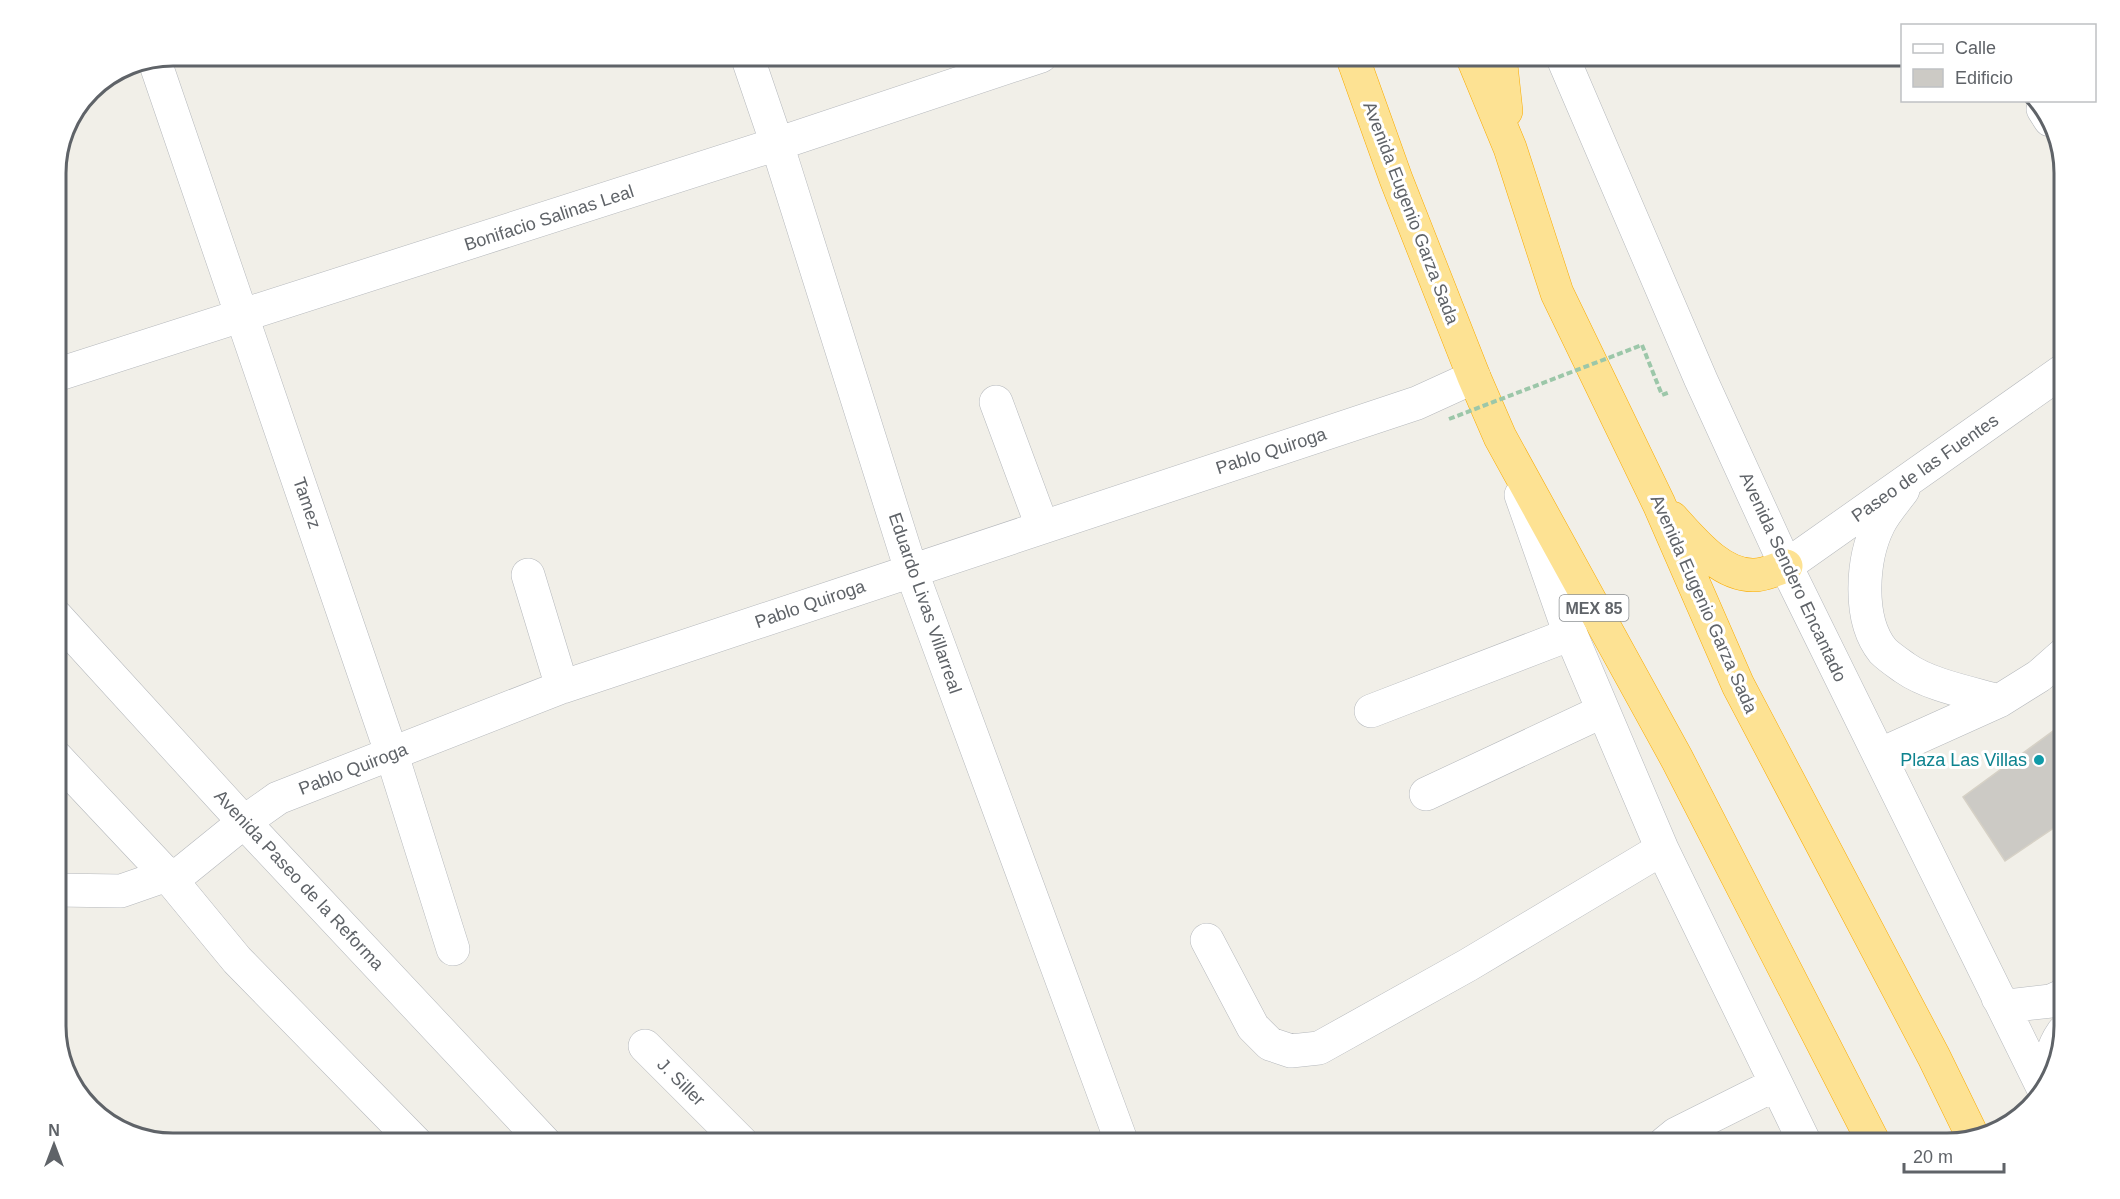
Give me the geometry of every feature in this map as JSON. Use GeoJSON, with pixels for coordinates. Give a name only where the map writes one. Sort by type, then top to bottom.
{"type":"FeatureCollection","features":[{"type":"Feature","properties":{"kind":"highway","name":"Avenida Eugenio Garza Sada"},"geometry":{"type":"LineString","coordinates":[[1356,66],[1396,179],[1500,437],[1677,759],[1869,1133]]}},
{"type":"Feature","properties":{"kind":"highway","name":"Avenida Eugenio Garza Sada"},"geometry":{"type":"LineString","coordinates":[[1476,66],[1510,148],[1557,293],[1659,504],[1738,685],[1971,1130]]}},
{"type":"Feature","properties":{"kind":"highway"},"geometry":{"type":"LineString","coordinates":[[1501,66],[1510,148]]}},
{"type":"Feature","properties":{"kind":"highway"},"geometry":{"type":"LineString","coordinates":[[1659,504],[1692,539],[1725,567],[1740,574],[1757,575],[1786,566]]}},
{"type":"Feature","properties":{"kind":"street","name":"Eduardo Livas Villarreal"},"geometry":{"type":"LineString","coordinates":[[750,66],[911,570],[1118,1133]]}},
{"type":"Feature","properties":{"kind":"street","name":"Bonifacio Salinas Leal"},"geometry":{"type":"LineString","coordinates":[[66,372],[777,144],[1011,66]]}},
{"type":"Feature","properties":{"kind":"street","name":"Avenida Sendero Encantado"},"geometry":{"type":"LineString","coordinates":[[1566,66],[1701,380],[1786,566],[2039,1081]]}},
{"type":"Feature","properties":{"kind":"street","name":"Tamez"},"geometry":{"type":"LineString","coordinates":[[157,67],[392,754],[453,949]]}},
{"type":"Feature","properties":{"kind":"street","name":"Pablo Quiroga"},"geometry":{"type":"LineString","coordinates":[[66,890],[121,891],[167,875],[181,873],[244,822],[278,798],[562,687],[1417,403],[1474,377]]}},
{"type":"Feature","properties":{"kind":"street","name":"Paseo de las Fuentes"},"geometry":{"type":"LineString","coordinates":[[1786,566],[2054,377]]}},
{"type":"Feature","properties":{"kind":"street"},"geometry":{"type":"LineString","coordinates":[[996,402],[1042,526]]}},
{"type":"Feature","properties":{"kind":"street","name":"Avenida Eugenio Garza Sada"},"geometry":{"type":"LineString","coordinates":[[1500,437],[1571,634],[1662,849],[1800,1133]]}},
{"type":"Feature","properties":{"kind":"street"},"geometry":{"type":"LineString","coordinates":[[1914,474],[1880,524],[1868,557],[1864,595],[1869,624],[1883,650],[1906,669],[1944,685],[1999,701]]}},
{"type":"Feature","properties":{"kind":"street"},"geometry":{"type":"LineString","coordinates":[[528,575],[562,687]]}},
{"type":"Feature","properties":{"kind":"street","name":"Avenida Paseo de la Reforma"},"geometry":{"type":"LineString","coordinates":[[66,627],[244,822],[535,1133]]}},
{"type":"Feature","properties":{"kind":"street"},"geometry":{"type":"LineString","coordinates":[[1371,711],[1571,634]]}},
{"type":"Feature","properties":{"kind":"street"},"geometry":{"type":"LineString","coordinates":[[1879,754],[1999,701],[2039,676],[2054,663]]}},
{"type":"Feature","properties":{"kind":"street"},"geometry":{"type":"LineString","coordinates":[[1426,794],[1603,711]]}},
{"type":"Feature","properties":{"kind":"street"},"geometry":{"type":"LineString","coordinates":[[66,768],[167,875],[237,960],[406,1133]]}},
{"type":"Feature","properties":{"kind":"street"},"geometry":{"type":"LineString","coordinates":[[1207,940],[1253,1027],[1270,1044],[1291,1051],[1319,1048],[1468,965],[1662,849]]}},
{"type":"Feature","properties":{"kind":"street"},"geometry":{"type":"LineString","coordinates":[[1998,998],[2008,1006],[2054,999]]}},
{"type":"Feature","properties":{"kind":"street","name":"J. Siller"},"geometry":{"type":"LineString","coordinates":[[645,1046],[732,1133]]}},
{"type":"Feature","properties":{"kind":"street"},"geometry":{"type":"LineString","coordinates":[[1678,1133],[1776,1084]]}},
{"type":"Feature","properties":{"kind":"path"},"geometry":{"type":"LineString","coordinates":[[1449,419],[1642,345],[1662,395]]}},
{"type":"Feature","properties":{"kind":"building","name":"Plaza Las Villas"},"geometry":{"type":"Polygon","coordinates":[[[2054,730],[2054,828],[2005,861],[1963,797],[2054,730]]]}},
{"type":"Feature","properties":{"kind":"place","name":"Plaza Las Villas"},"geometry":{"type":"Point","coordinates":[2039,760]}}]}
